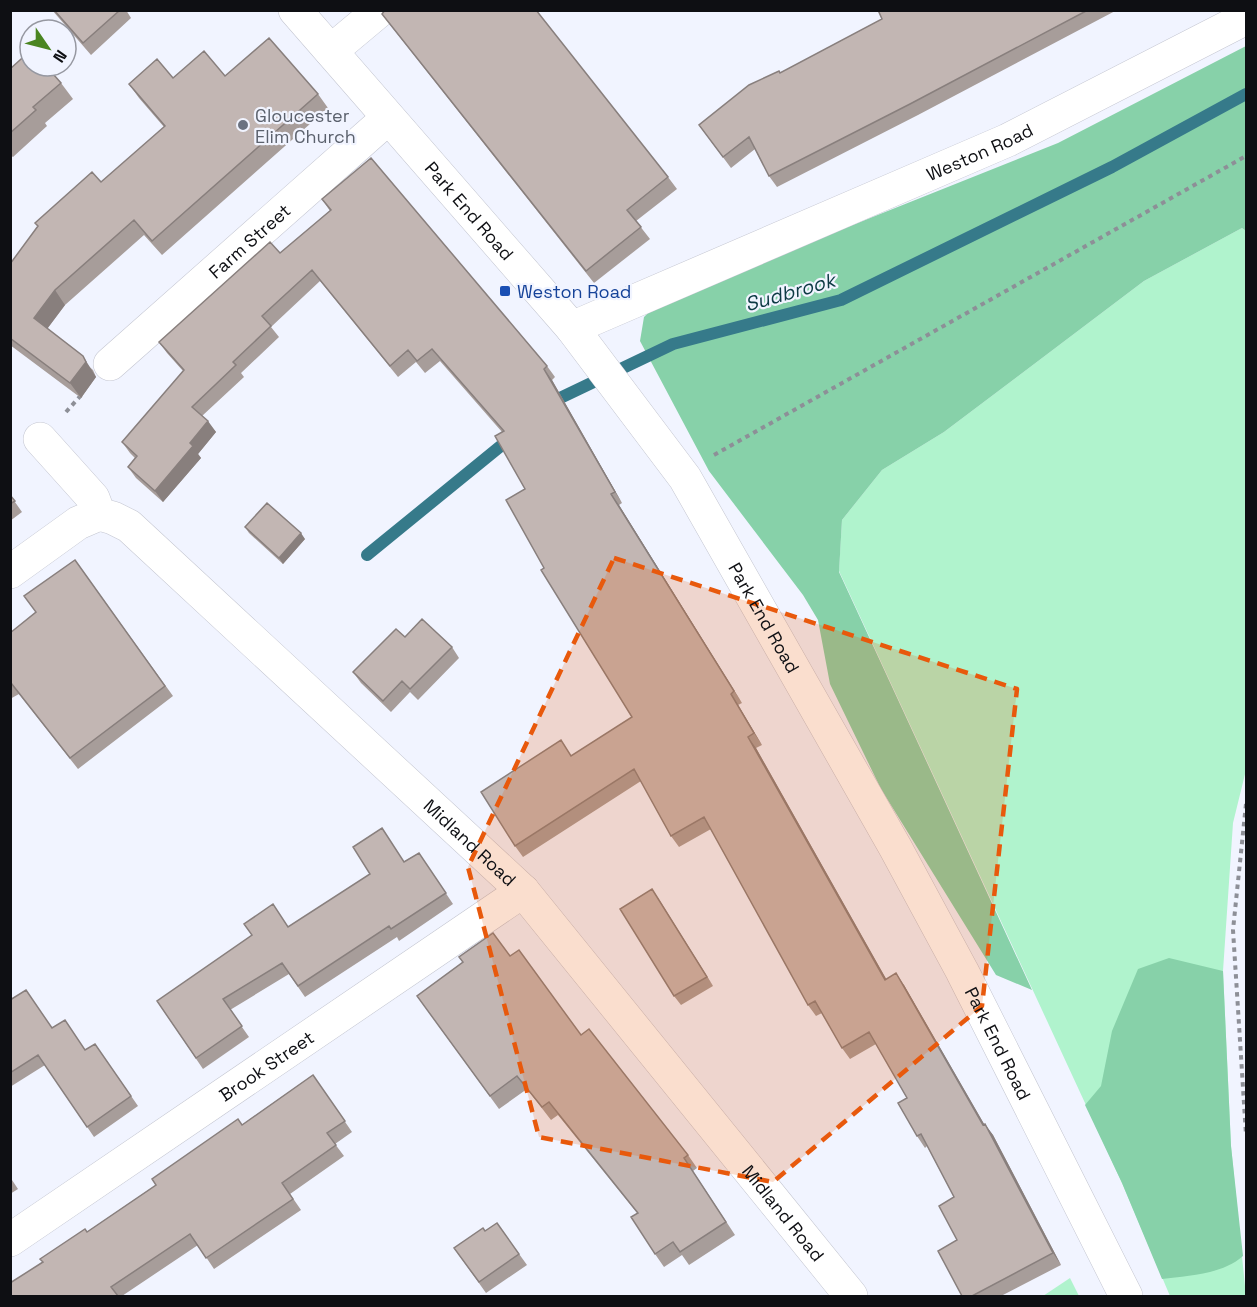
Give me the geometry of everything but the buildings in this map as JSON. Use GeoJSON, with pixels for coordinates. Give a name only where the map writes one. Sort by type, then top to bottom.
{"type":"FeatureCollection","features":[{"type":"Feature","properties":{"kind":"street","name":"Park End Road"},"geometry":{"type":"LineString","coordinates":[[295,10],[572,328],[681,473],[890,837],[963,971],[1126,1296]]}},
{"type":"Feature","properties":{"kind":"street"},"geometry":{"type":"LineString","coordinates":[[332,51],[380,10]]}},
{"type":"Feature","properties":{"kind":"street","name":"Weston Road"},"geometry":{"type":"LineString","coordinates":[[572,328],[1008,140],[1246,18]]}},
{"type":"Feature","properties":{"kind":"street","name":"Farm Street"},"geometry":{"type":"LineString","coordinates":[[110,364],[388,118]]}},
{"type":"Feature","properties":{"kind":"street"},"geometry":{"type":"LineString","coordinates":[[10,572],[78,523],[99,514],[93,498],[40,439]]}},
{"type":"Feature","properties":{"kind":"street","name":"Midland Road"},"geometry":{"type":"LineString","coordinates":[[99,514],[129,526],[523,891],[851,1296]]}},
{"type":"Feature","properties":{"kind":"street","name":"Brook Street"},"geometry":{"type":"LineString","coordinates":[[10,1240],[523,891]]}},
{"type":"Feature","properties":{"kind":"path"},"geometry":{"type":"LineString","coordinates":[[681,473],[1246,156]]}},
{"type":"Feature","properties":{"kind":"path"},"geometry":{"type":"LineString","coordinates":[[40,439],[110,364]]}},
{"type":"Feature","properties":{"kind":"path"},"geometry":{"type":"LineString","coordinates":[[1246,804],[1233,930],[1246,1135]]}},
{"type":"Feature","properties":{"kind":"highlighted area"},"geometry":{"type":"Polygon","coordinates":[[[614,558],[1017,689],[982,1006],[773,1182],[539,1137],[468,867],[614,558]]]}},
{"type":"Feature","properties":{"kind":"green space"},"geometry":{"type":"Polygon","coordinates":[[[1246,46],[1246,231],[1242,228],[1144,281],[944,432],[882,470],[842,520],[839,572],[1032,990],[996,975],[881,789],[830,684],[818,620],[803,595],[709,471],[640,341],[644,317],[703,259],[825,236],[1058,143],[1246,46]]]}},
{"type":"Feature","properties":{"kind":"green space"},"geometry":{"type":"Polygon","coordinates":[[[1242,228],[1246,231],[1246,770],[1233,823],[1223,971],[1231,1146],[1246,1296],[1170,1296],[1122,1183],[839,571],[842,520],[882,470],[944,432],[1144,281],[1242,228]]]}},
{"type":"Feature","properties":{"kind":"green space"},"geometry":{"type":"Polygon","coordinates":[[[1169,958],[1223,971],[1231,1146],[1243,1256],[1226,1267],[1194,1275],[1162,1279],[1122,1183],[1085,1105],[1101,1086],[1112,1031],[1138,969],[1169,958]]]}},
{"type":"Feature","properties":{"kind":"green space"},"geometry":{"type":"Polygon","coordinates":[[[1070,1278],[1079,1296],[1043,1296],[1070,1278]]]}},
{"type":"Feature","properties":{"kind":"waterway","name":"Sudbrook"},"geometry":{"type":"LineString","coordinates":[[550,406],[558,399],[673,344],[841,300],[1112,167],[1246,94]]}},
{"type":"Feature","properties":{"kind":"waterway","name":"Sudbrook"},"geometry":{"type":"LineString","coordinates":[[367,555],[513,436]]}},
{"type":"Feature","properties":{"kind":"place","name":"Gloucester Elim Church"},"geometry":{"type":"Point","coordinates":[243,125]}},
{"type":"Feature","properties":{"kind":"place","name":"Weston Road"},"geometry":{"type":"Point","coordinates":[505,291]}}]}
